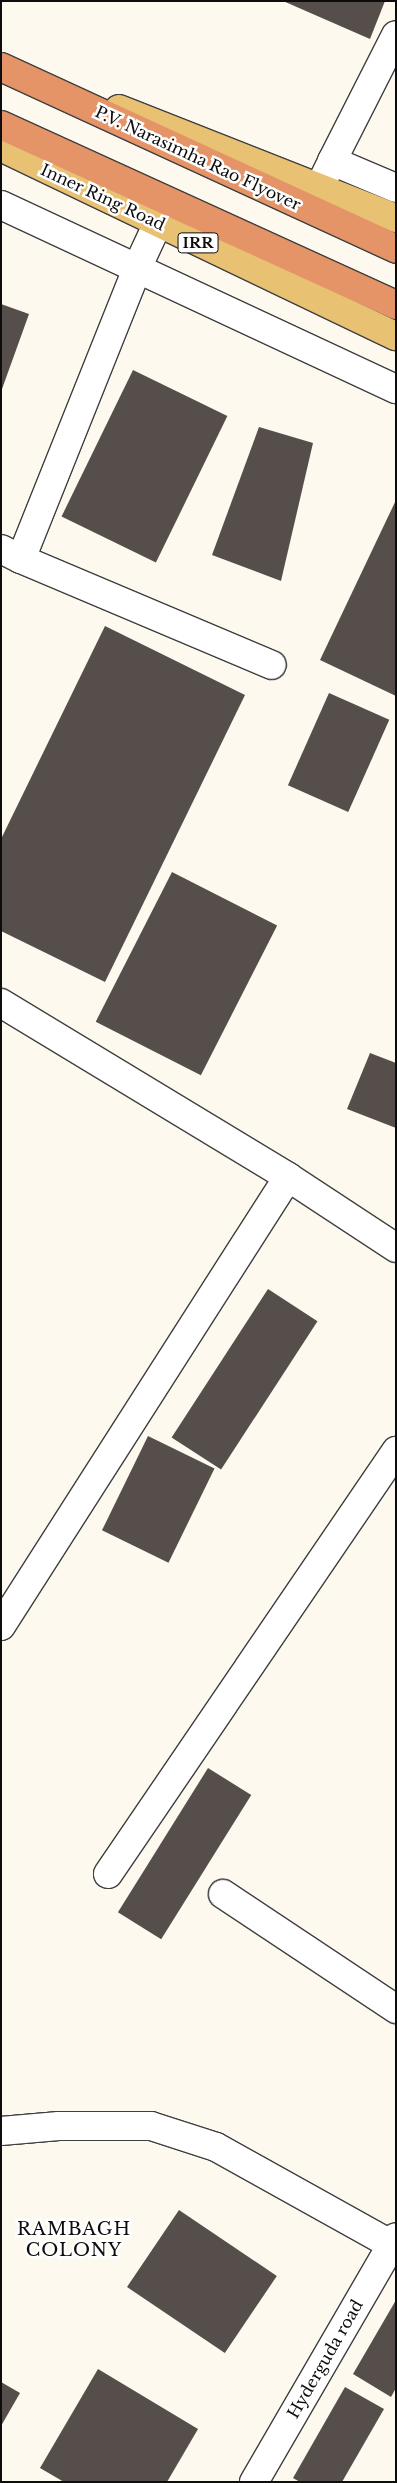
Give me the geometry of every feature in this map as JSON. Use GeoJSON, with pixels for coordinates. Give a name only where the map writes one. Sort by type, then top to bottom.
{"type":"FeatureCollection","features":[{"type":"Feature","properties":{"kind":"highway","name":"P.V. Narasimha Rao Flyover"},"geometry":{"type":"LineString","coordinates":[[1,67],[396,249]]}},
{"type":"Feature","properties":{"kind":"highway"},"geometry":{"type":"LineString","coordinates":[[1,125],[396,305]]}},
{"type":"Feature","properties":{"kind":"main road"},"geometry":{"type":"LineString","coordinates":[[1,57],[76,93],[320,186],[396,218]]}},
{"type":"Feature","properties":{"kind":"main road","name":"Inner Ring Road"},"geometry":{"type":"LineString","coordinates":[[1,147],[158,224],[396,336]]}},
{"type":"Feature","properties":{"kind":"street"},"geometry":{"type":"LineString","coordinates":[[320,186],[396,35]]}},
{"type":"Feature","properties":{"kind":"street"},"geometry":{"type":"LineString","coordinates":[[332,161],[396,188]]}},
{"type":"Feature","properties":{"kind":"street"},"geometry":{"type":"LineString","coordinates":[[1,205],[138,266],[396,389]]}},
{"type":"Feature","properties":{"kind":"street"},"geometry":{"type":"LineString","coordinates":[[158,224],[11,554],[272,665]]}},
{"type":"Feature","properties":{"kind":"street"},"geometry":{"type":"LineString","coordinates":[[1,1003],[393,1240]]}},
{"type":"Feature","properties":{"kind":"street"},"geometry":{"type":"LineString","coordinates":[[1,1626],[288,1177]]}},
{"type":"Feature","properties":{"kind":"street"},"geometry":{"type":"LineString","coordinates":[[108,1874],[396,1451]]}},
{"type":"Feature","properties":{"kind":"street"},"geometry":{"type":"LineString","coordinates":[[223,1894],[396,2009]]}},
{"type":"Feature","properties":{"kind":"street"},"geometry":{"type":"LineString","coordinates":[[1,2131],[59,2126],[150,2126],[216,2147],[394,2241]]}},
{"type":"Feature","properties":{"kind":"street","name":"Hyderguda road"},"geometry":{"type":"LineString","coordinates":[[254,2482],[394,2241]]}},
{"type":"Feature","properties":{"kind":"building"},"geometry":{"type":"Polygon","coordinates":[[[283,1],[385,1],[370,39],[283,1]]]}},
{"type":"Feature","properties":{"kind":"building"},"geometry":{"type":"Polygon","coordinates":[[[1,304],[29,314],[2,389],[1,389],[1,304]]]}},
{"type":"Feature","properties":{"kind":"building"},"geometry":{"type":"Polygon","coordinates":[[[133,370],[227,416],[156,563],[62,517],[133,370]]]}},
{"type":"Feature","properties":{"kind":"building"},"geometry":{"type":"Polygon","coordinates":[[[259,427],[313,443],[281,581],[212,555],[259,427]]]}},
{"type":"Feature","properties":{"kind":"building"},"geometry":{"type":"Polygon","coordinates":[[[396,500],[396,696],[320,660],[396,500]]]}},
{"type":"Feature","properties":{"kind":"building"},"geometry":{"type":"Polygon","coordinates":[[[105,626],[245,695],[105,982],[1,931],[1,839],[105,626]]]}},
{"type":"Feature","properties":{"kind":"building"},"geometry":{"type":"Polygon","coordinates":[[[329,693],[389,720],[348,812],[288,785],[329,693]]]}},
{"type":"Feature","properties":{"kind":"building"},"geometry":{"type":"Polygon","coordinates":[[[172,872],[277,926],[201,1075],[96,1022],[172,872]]]}},
{"type":"Feature","properties":{"kind":"building"},"geometry":{"type":"Polygon","coordinates":[[[370,1053],[396,1063],[396,1128],[347,1109],[370,1053]]]}},
{"type":"Feature","properties":{"kind":"building"},"geometry":{"type":"Polygon","coordinates":[[[268,1289],[317,1321],[221,1470],[172,1437],[268,1289]]]}},
{"type":"Feature","properties":{"kind":"building"},"geometry":{"type":"Polygon","coordinates":[[[148,1436],[215,1468],[168,1563],[102,1530],[148,1436]]]}},
{"type":"Feature","properties":{"kind":"building"},"geometry":{"type":"Polygon","coordinates":[[[208,1768],[251,1795],[161,1939],[118,1912],[208,1768]]]}},
{"type":"Feature","properties":{"kind":"building"},"geometry":{"type":"Polygon","coordinates":[[[179,2210],[277,2276],[225,2353],[127,2287],[179,2210]]]}},
{"type":"Feature","properties":{"kind":"building"},"geometry":{"type":"Polygon","coordinates":[[[396,2300],[396,2388],[391,2397],[353,2374],[396,2300]]]}},
{"type":"Feature","properties":{"kind":"building"},"geometry":{"type":"Polygon","coordinates":[[[98,2369],[198,2429],[167,2482],[64,2482],[40,2468],[98,2369]]]}},
{"type":"Feature","properties":{"kind":"building"},"geometry":{"type":"Polygon","coordinates":[[[1,2382],[20,2393],[1,2426],[1,2382]]]}},
{"type":"Feature","properties":{"kind":"building"},"geometry":{"type":"Polygon","coordinates":[[[345,2387],[384,2409],[342,2482],[300,2482],[293,2478],[345,2387]]]}},
{"type":"Feature","properties":{"kind":"district","name":"RAMBAGH COLONY"},"geometry":{"type":"Point","coordinates":[74,2240]}}]}
